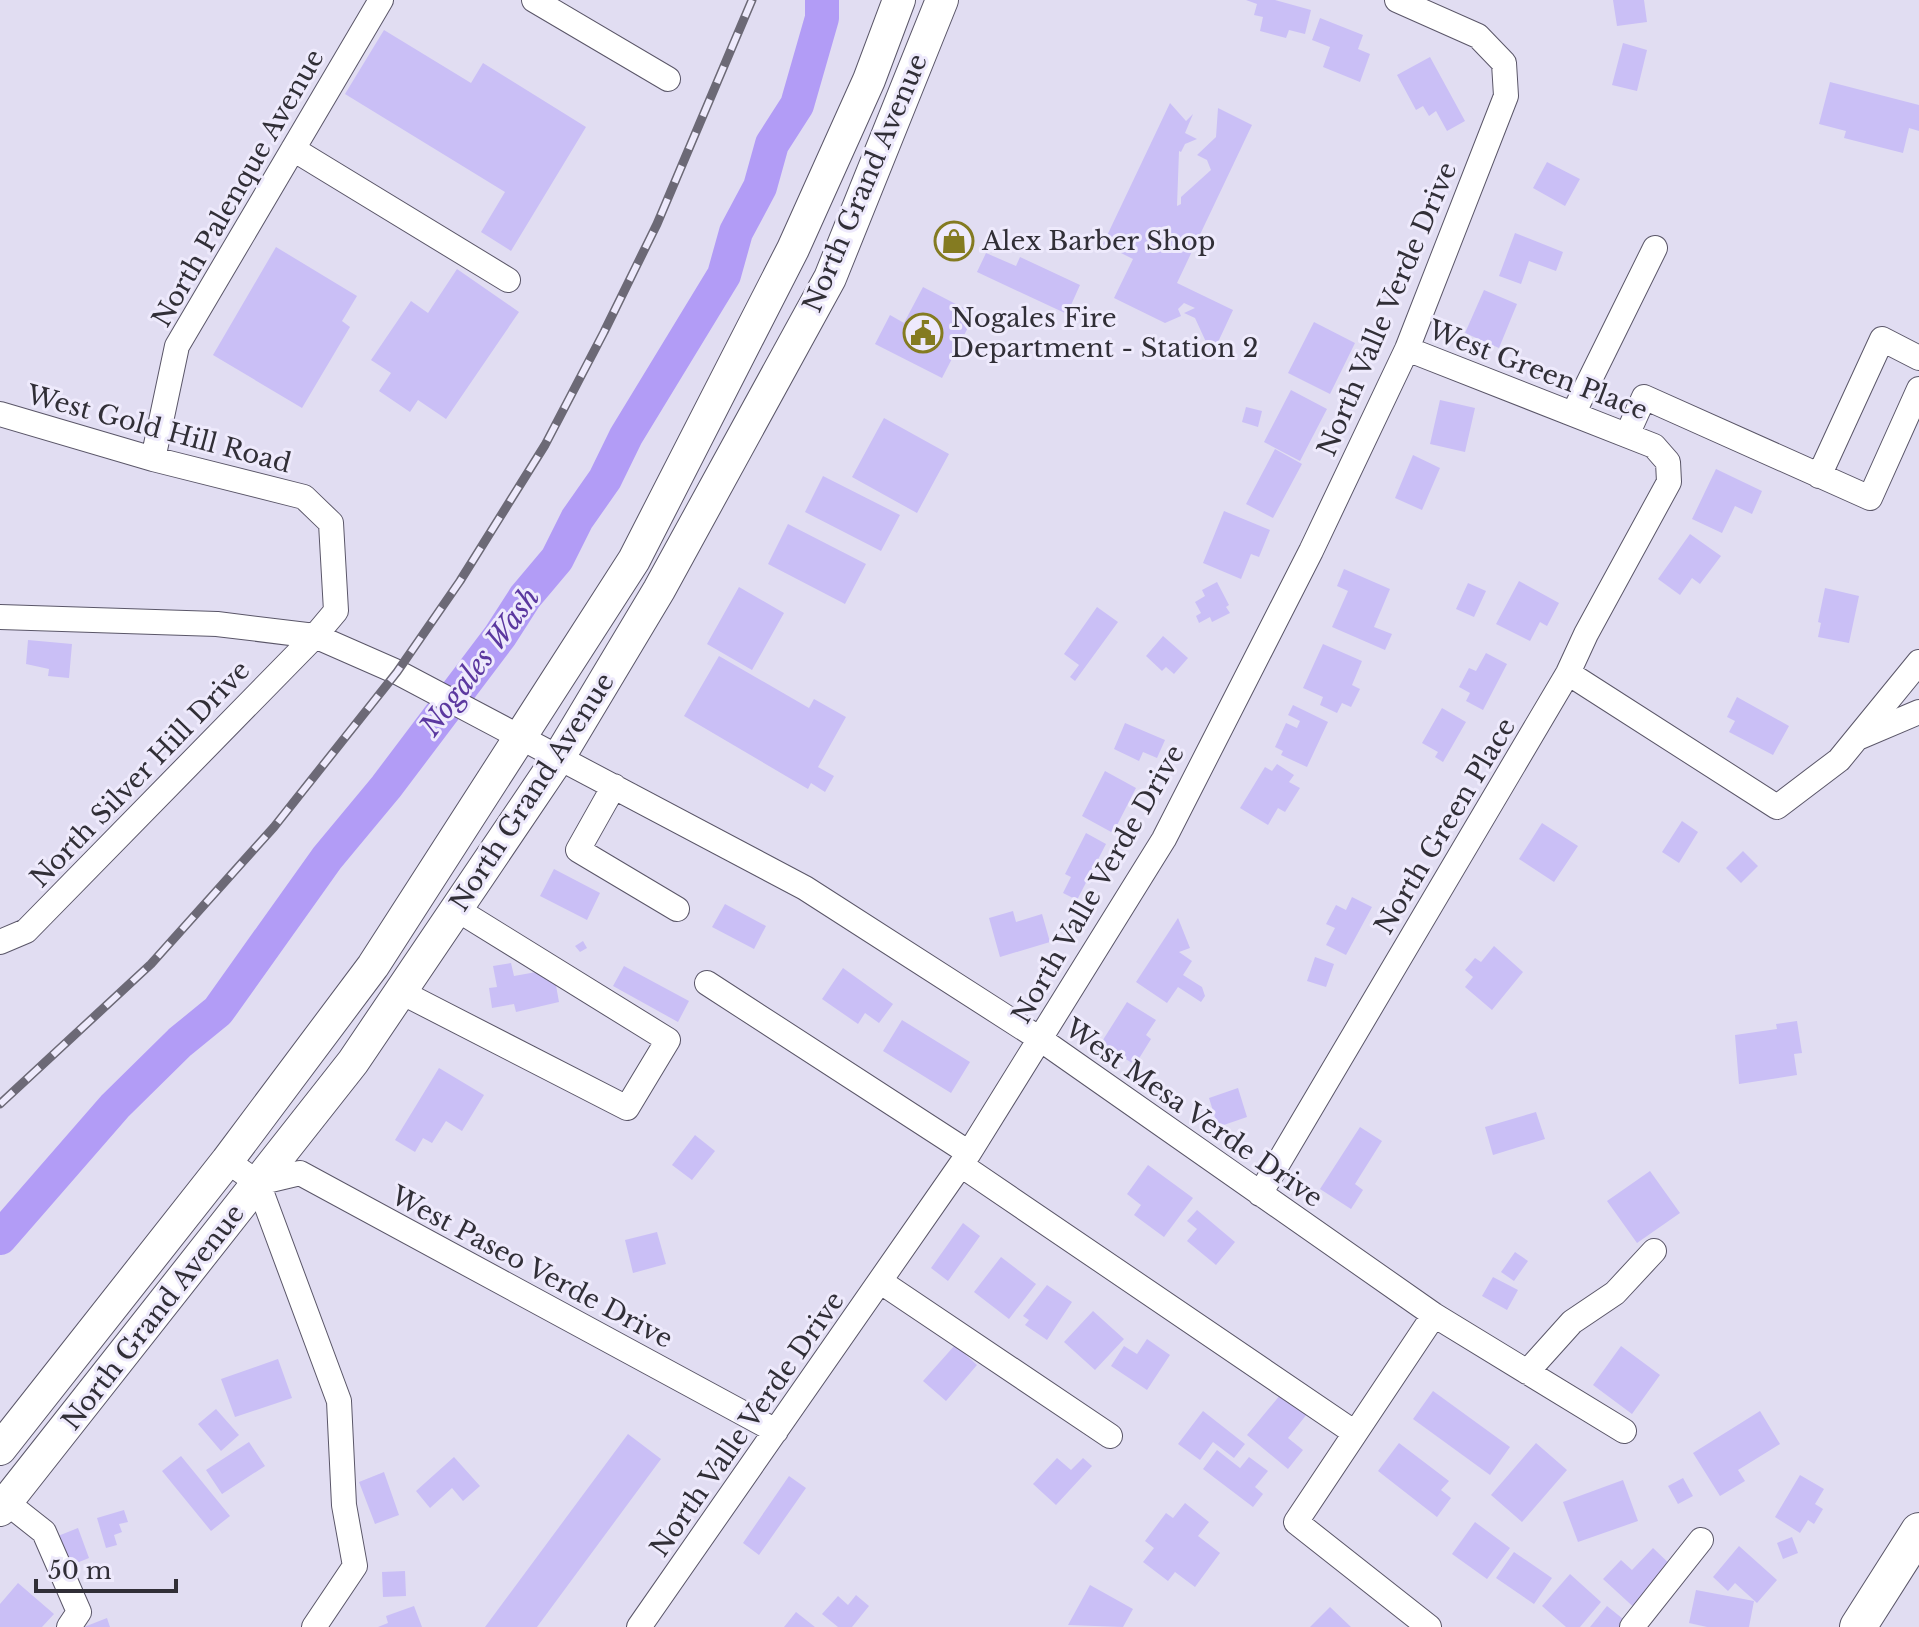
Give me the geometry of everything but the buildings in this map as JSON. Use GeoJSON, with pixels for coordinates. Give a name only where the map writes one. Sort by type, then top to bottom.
{"type":"FeatureCollection","features":[{"type":"Feature","properties":{"kind":"highway"},"geometry":{"type":"LineString","coordinates":[[1858,1627],[1919,1531]]}},
{"type":"Feature","properties":{"kind":"main road","name":"North Grand Avenue"},"geometry":{"type":"LineString","coordinates":[[0,1449],[227,1161],[373,966],[634,560],[799,235],[869,80],[899,0]]}},
{"type":"Feature","properties":{"kind":"main road","name":"North Grand Avenue"},"geometry":{"type":"LineString","coordinates":[[3,1506],[353,1062],[559,757],[659,590],[830,278],[942,0]]}},
{"type":"Feature","properties":{"kind":"street","name":"North Palenque Avenue"},"geometry":{"type":"LineString","coordinates":[[153,459],[177,346],[381,0]]}},
{"type":"Feature","properties":{"kind":"street"},"geometry":{"type":"LineString","coordinates":[[534,0],[668,79]]}},
{"type":"Feature","properties":{"kind":"street","name":"North Valle Verde Drive"},"geometry":{"type":"LineString","coordinates":[[639,1627],[965,1159],[1164,839],[1311,551],[1407,349],[1506,96],[1504,63],[1478,36],[1397,0]]}},
{"type":"Feature","properties":{"kind":"street"},"geometry":{"type":"LineString","coordinates":[[293,149],[508,280]]}},
{"type":"Feature","properties":{"kind":"street"},"geometry":{"type":"LineString","coordinates":[[1573,414],[1655,248]]}},
{"type":"Feature","properties":{"kind":"street"},"geometry":{"type":"LineString","coordinates":[[1819,476],[1882,339],[1919,358]]}},
{"type":"Feature","properties":{"kind":"street","name":"West Green Place"},"geometry":{"type":"LineString","coordinates":[[1407,349],[1654,446],[1668,462],[1669,482]]}},
{"type":"Feature","properties":{"kind":"street"},"geometry":{"type":"LineString","coordinates":[[1627,435],[1644,397],[1870,498],[1919,389]]}},
{"type":"Feature","properties":{"kind":"street","name":"West Gold Hill Road"},"geometry":{"type":"LineString","coordinates":[[0,414],[153,459],[304,497],[331,523],[336,611],[315,636]]}},
{"type":"Feature","properties":{"kind":"street","name":"North Green Place"},"geometry":{"type":"LineString","coordinates":[[1260,1194],[1568,673],[1669,482]]}},
{"type":"Feature","properties":{"kind":"street"},"geometry":{"type":"LineString","coordinates":[[0,617],[217,624],[315,636],[421,685],[559,757]]}},
{"type":"Feature","properties":{"kind":"street","name":"North Silver Hill Drive"},"geometry":{"type":"LineString","coordinates":[[0,942],[26,931],[315,636]]}},
{"type":"Feature","properties":{"kind":"street"},"geometry":{"type":"LineString","coordinates":[[1568,673],[1777,807],[1839,760],[1919,662]]}},
{"type":"Feature","properties":{"kind":"street"},"geometry":{"type":"LineString","coordinates":[[1858,738],[1919,712]]}},
{"type":"Feature","properties":{"kind":"street","name":"West Mesa Verde Drive"},"geometry":{"type":"LineString","coordinates":[[559,757],[805,888],[1040,1039],[1434,1315],[1624,1431]]}},
{"type":"Feature","properties":{"kind":"street"},"geometry":{"type":"LineString","coordinates":[[614,786],[578,850],[677,909]]}},
{"type":"Feature","properties":{"kind":"street"},"geometry":{"type":"LineString","coordinates":[[401,992],[627,1108],[668,1040],[458,910]]}},
{"type":"Feature","properties":{"kind":"street"},"geometry":{"type":"LineString","coordinates":[[707,983],[965,1159],[1355,1433]]}},
{"type":"Feature","properties":{"kind":"street"},"geometry":{"type":"LineString","coordinates":[[227,1161],[258,1183],[339,1401],[344,1505],[355,1566],[314,1627]]}},
{"type":"Feature","properties":{"kind":"street","name":"West Paseo Verde Drive"},"geometry":{"type":"LineString","coordinates":[[258,1183],[300,1173],[776,1431]]}},
{"type":"Feature","properties":{"kind":"street"},"geometry":{"type":"LineString","coordinates":[[1527,1372],[1572,1322],[1615,1293],[1654,1251]]}},
{"type":"Feature","properties":{"kind":"street"},"geometry":{"type":"LineString","coordinates":[[881,1282],[1110,1436]]}},
{"type":"Feature","properties":{"kind":"street"},"geometry":{"type":"LineString","coordinates":[[1429,1627],[1296,1522],[1434,1315]]}},
{"type":"Feature","properties":{"kind":"street"},"geometry":{"type":"LineString","coordinates":[[3,1506],[44,1532],[79,1612],[69,1627]]}},
{"type":"Feature","properties":{"kind":"street"},"geometry":{"type":"LineString","coordinates":[[1632,1627],[1701,1540]]}},
{"type":"Feature","properties":{"kind":"waterway","name":"Nogales Wash"},"geometry":{"type":"LineString","coordinates":[[0,1238],[115,1106],[180,1042],[218,1011],[327,858],[386,787],[500,636],[525,597],[557,559],[577,519],[605,479],[626,436],[724,275],[736,232],[760,187],[772,144],[797,105],[822,18],[822,0]]}},
{"type":"Feature","properties":{"kind":"railway"},"geometry":{"type":"LineString","coordinates":[[0,1104],[151,964],[274,827],[397,672],[460,581],[545,445],[604,332],[657,224],[752,0]]}},
{"type":"Feature","properties":{"kind":"place","name":"Alex Barber Shop"},"geometry":{"type":"Point","coordinates":[954,241]}},
{"type":"Feature","properties":{"kind":"place","name":"Nogales Fire Department - Station 2"},"geometry":{"type":"Point","coordinates":[923,333]}}]}
